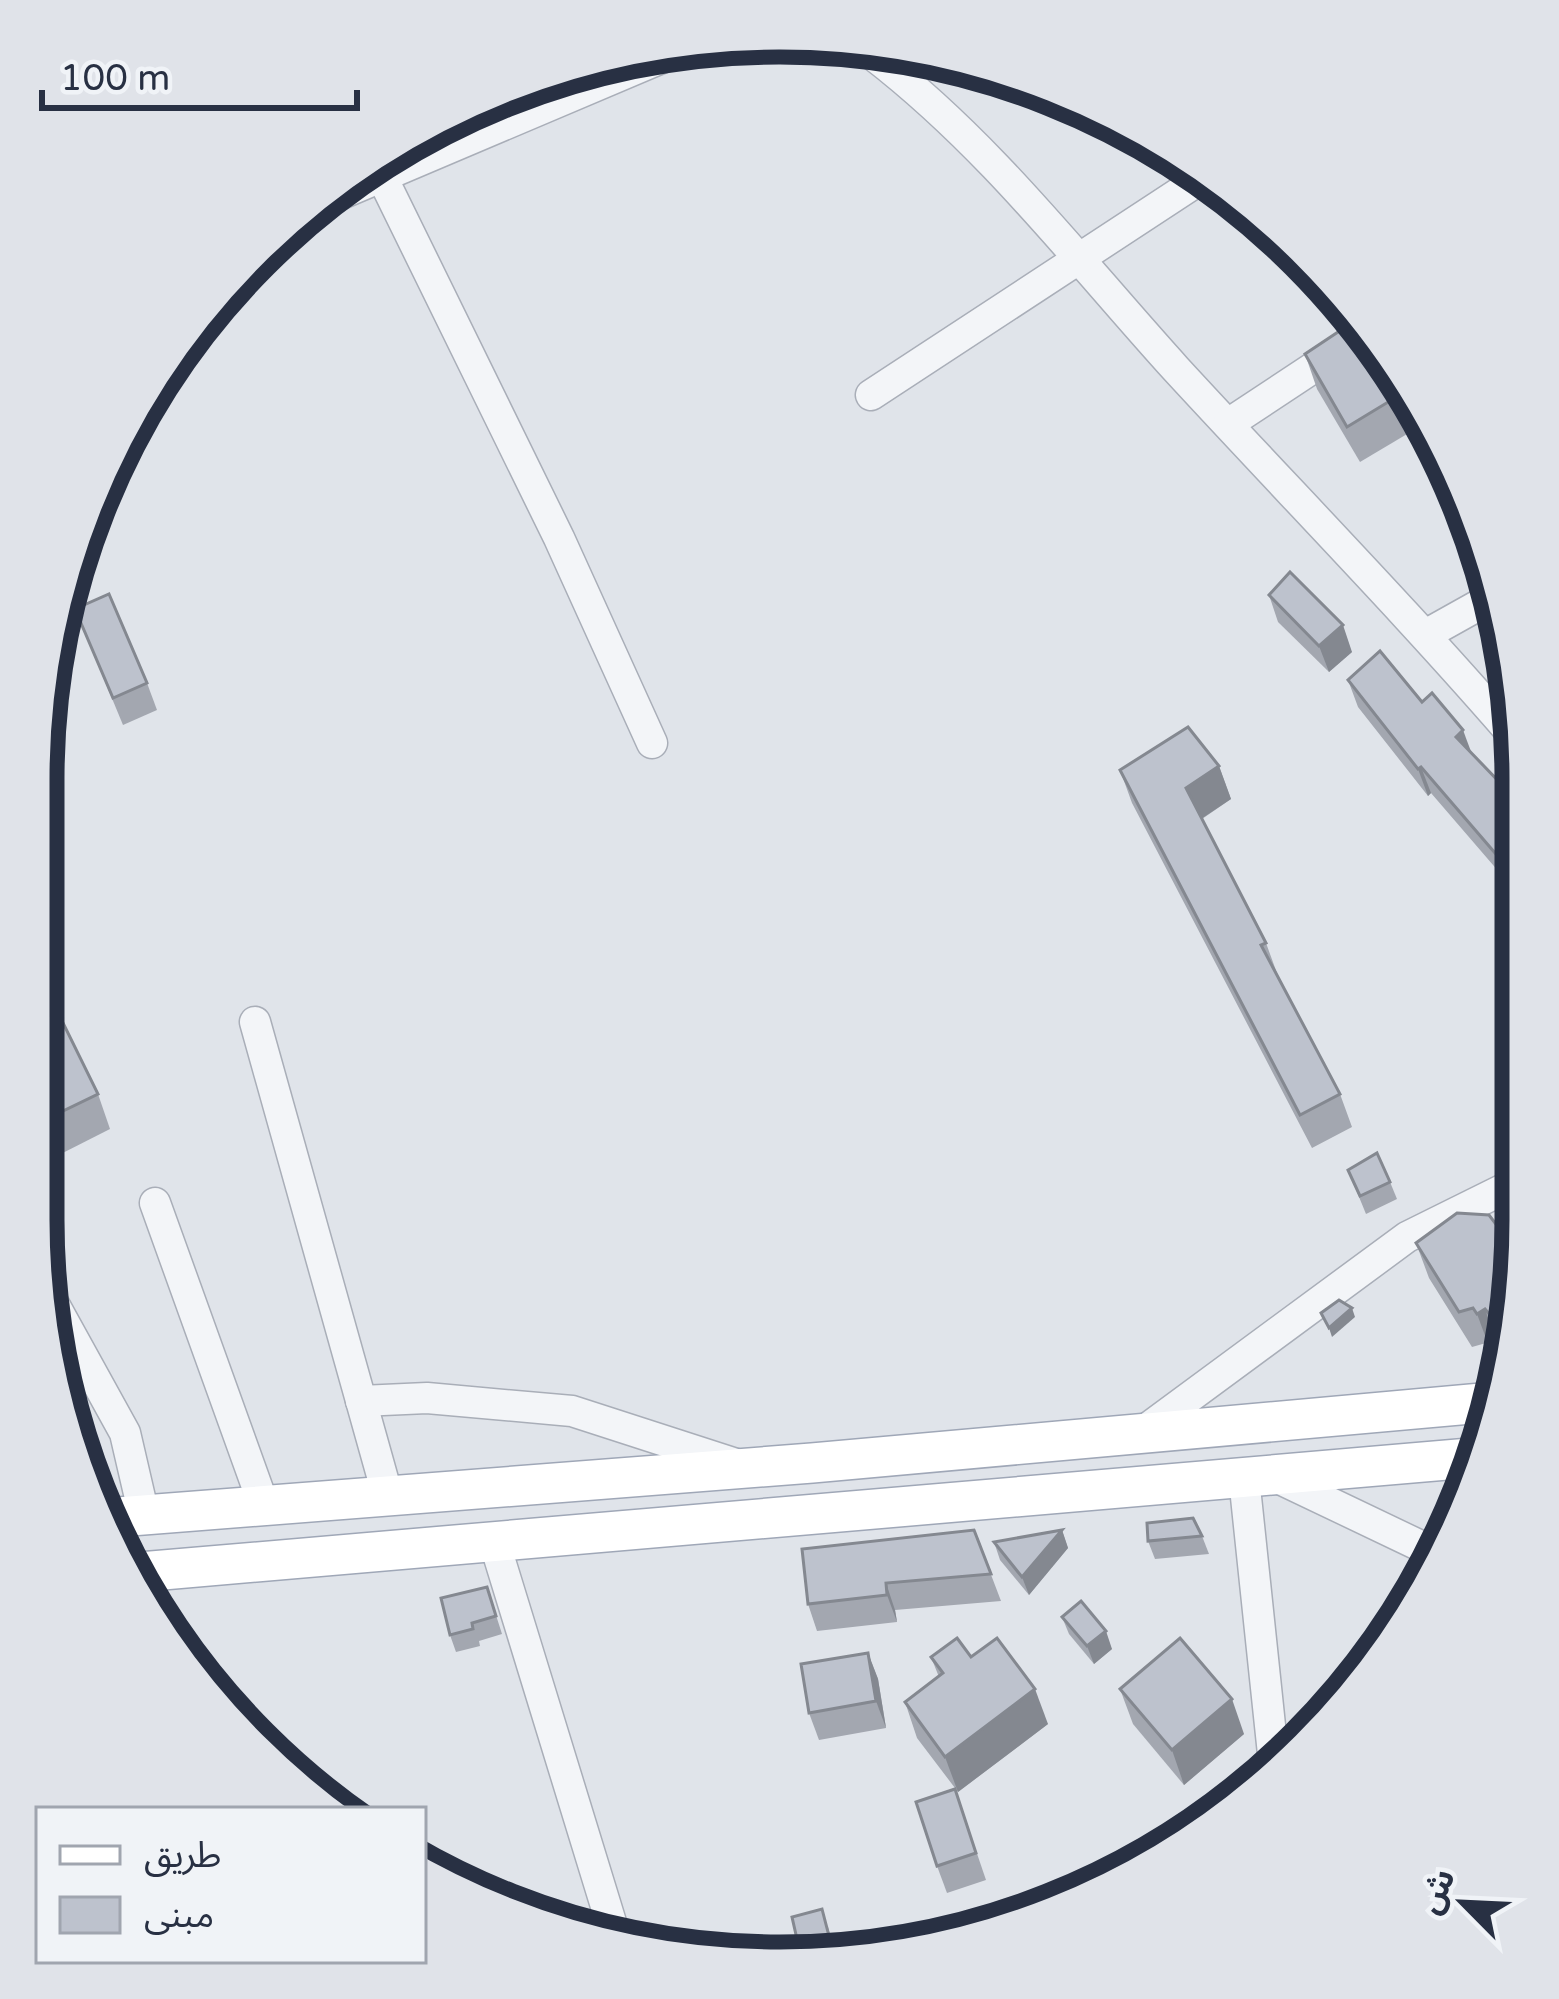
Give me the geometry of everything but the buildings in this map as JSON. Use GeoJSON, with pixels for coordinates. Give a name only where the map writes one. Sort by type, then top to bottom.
{"type":"FeatureCollection","features":[{"type":"Feature","properties":{"kind":"main road"},"geometry":{"type":"LineString","coordinates":[[124,1517],[812,1463],[1478,1403]]}},
{"type":"Feature","properties":{"kind":"main road"},"geometry":{"type":"LineString","coordinates":[[149,1571],[1461,1459]]}},
{"type":"Feature","properties":{"kind":"main road"},"geometry":{"type":"LineString","coordinates":[[812,1463],[816,1512]]}},
{"type":"Feature","properties":{"kind":"street"},"geometry":{"type":"LineString","coordinates":[[885,65],[954,124],[1082,257],[1228,424],[1427,634],[1499,718]]}},
{"type":"Feature","properties":{"kind":"street"},"geometry":{"type":"LineString","coordinates":[[625,74],[382,177],[559,538],[652,742]]}},
{"type":"Feature","properties":{"kind":"street"},"geometry":{"type":"LineString","coordinates":[[871,395],[1190,185]]}},
{"type":"Feature","properties":{"kind":"street"},"geometry":{"type":"LineString","coordinates":[[1228,424],[1354,342]]}},
{"type":"Feature","properties":{"kind":"street"},"geometry":{"type":"LineString","coordinates":[[1427,634],[1480,605]]}},
{"type":"Feature","properties":{"kind":"street"},"geometry":{"type":"LineString","coordinates":[[255,1022],[388,1497]]}},
{"type":"Feature","properties":{"kind":"street"},"geometry":{"type":"LineString","coordinates":[[1141,1433],[1406,1237],[1502,1190]]}},
{"type":"Feature","properties":{"kind":"street"},"geometry":{"type":"LineString","coordinates":[[155,1203],[264,1506]]}},
{"type":"Feature","properties":{"kind":"street"},"geometry":{"type":"LineString","coordinates":[[65,1323],[125,1432],[124,1517]]}},
{"type":"Feature","properties":{"kind":"street"},"geometry":{"type":"LineString","coordinates":[[361,1401],[427,1398],[572,1411],[750,1468]]}},
{"type":"Feature","properties":{"kind":"street"},"geometry":{"type":"LineString","coordinates":[[1274,1746],[1259,1477],[1423,1547]]}},
{"type":"Feature","properties":{"kind":"street"},"geometry":{"type":"LineString","coordinates":[[494,1541],[610,1921]]}}]}
